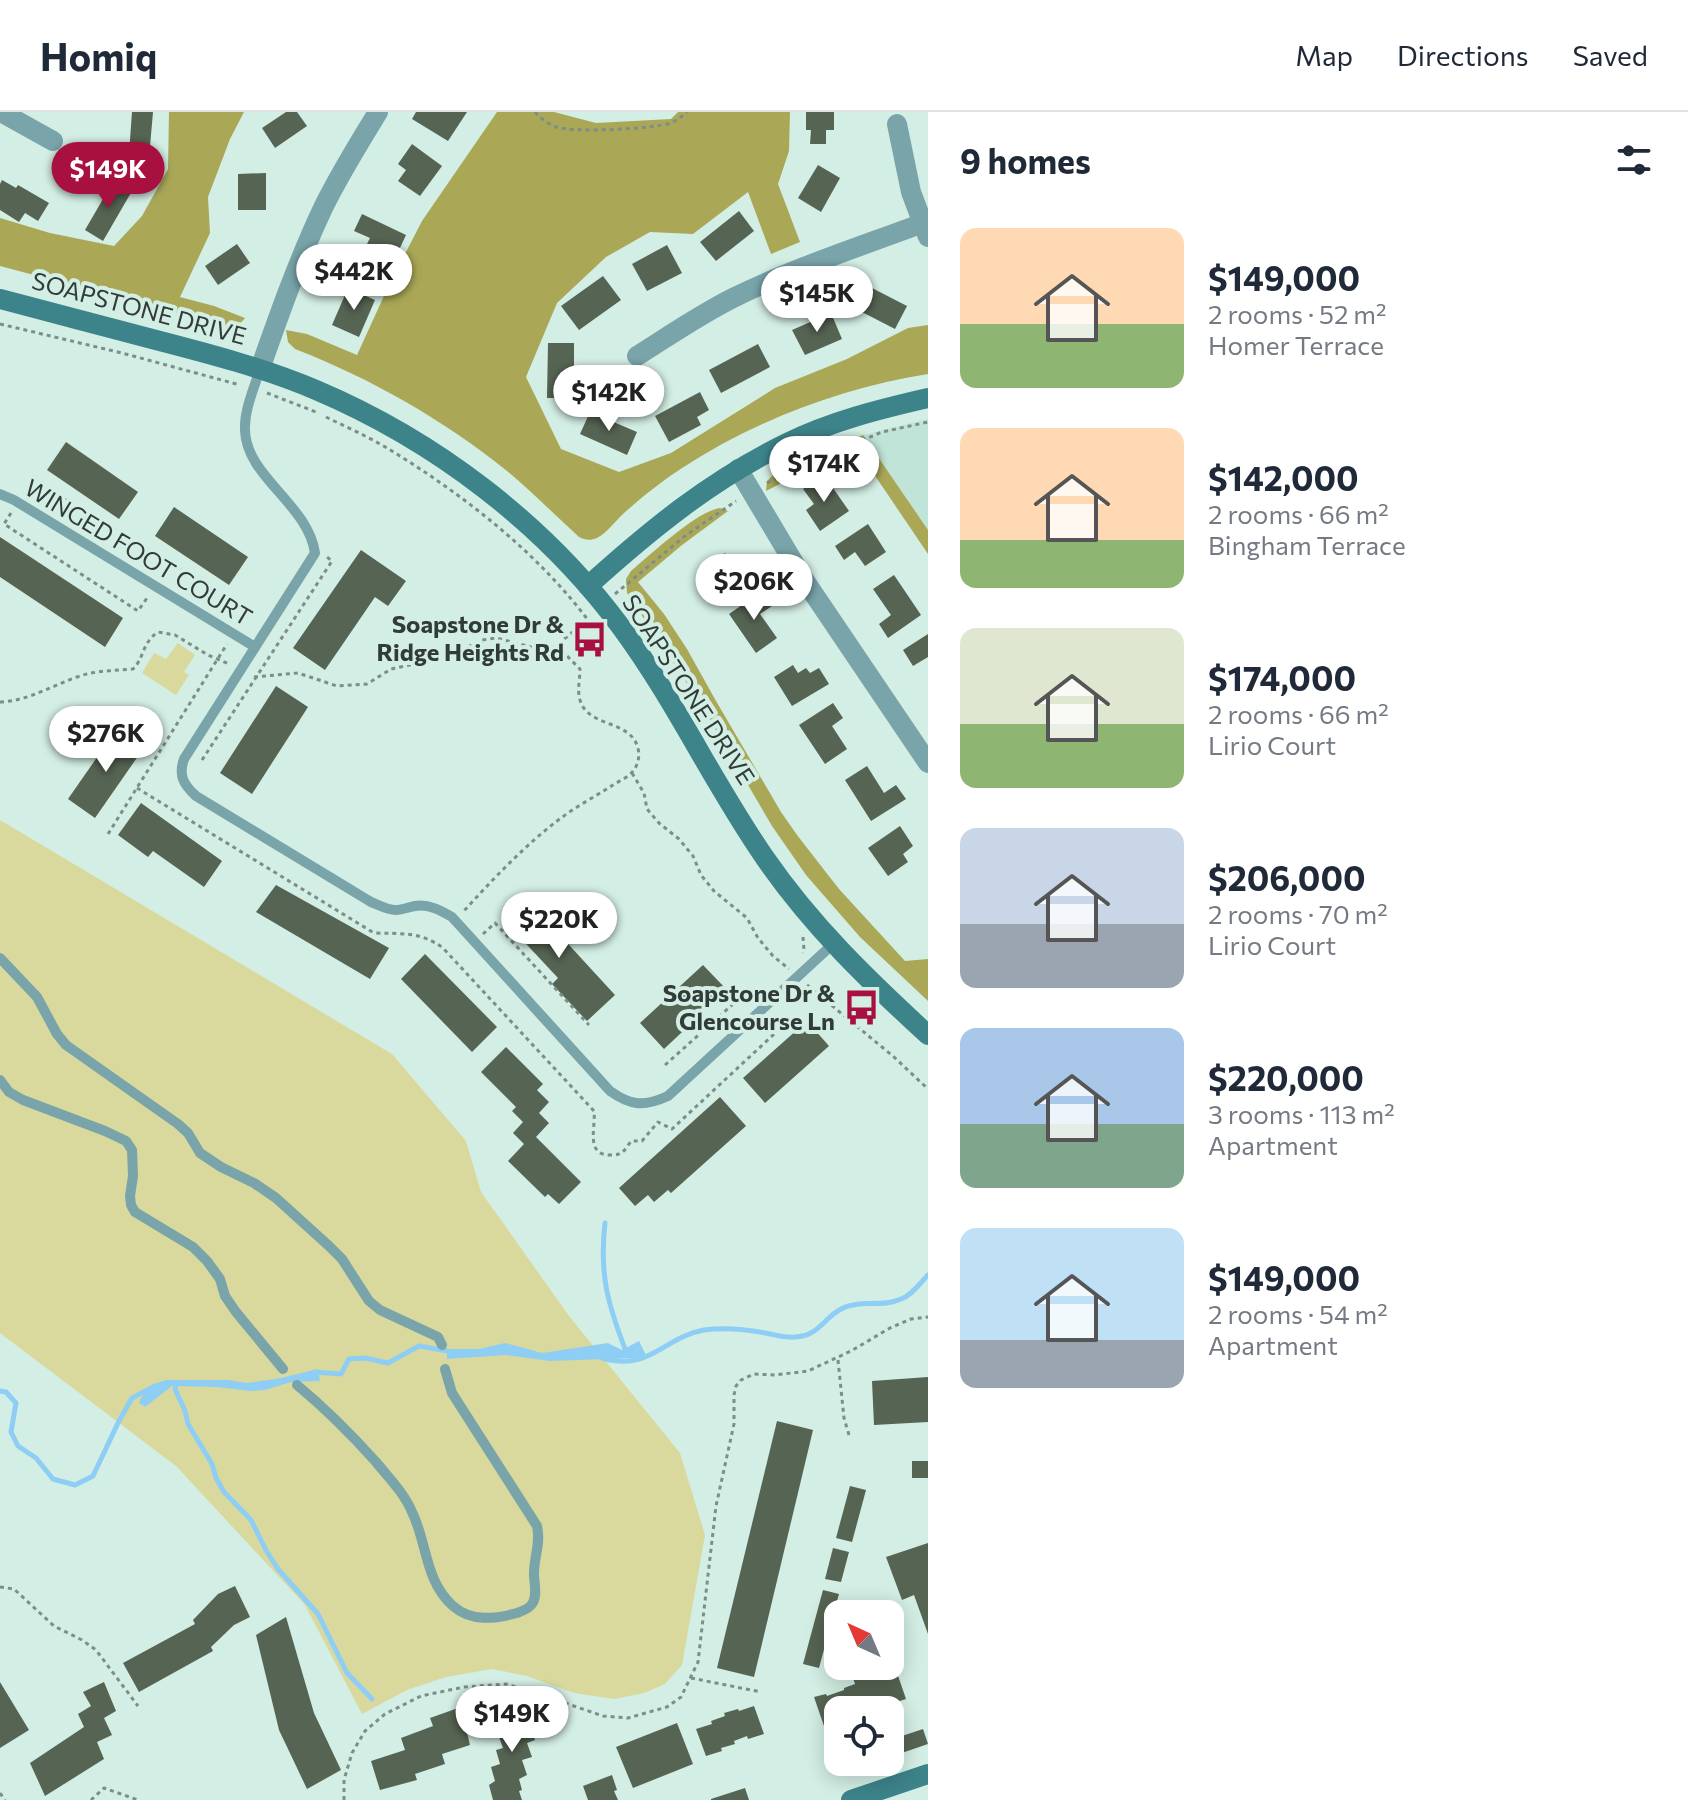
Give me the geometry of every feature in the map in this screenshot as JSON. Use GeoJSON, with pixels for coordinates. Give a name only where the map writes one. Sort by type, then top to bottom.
{"type":"FeatureCollection","features":[{"type":"Feature","properties":{"kind":"street"},"geometry":{"type":"LineString","coordinates":[[1,112],[53,141]]}},
{"type":"Feature","properties":{"kind":"street"},"geometry":{"type":"LineString","coordinates":[[257,379],[299,261],[351,155],[378,112]]}},
{"type":"Feature","properties":{"kind":"street"},"geometry":{"type":"LineString","coordinates":[[637,356],[691,321],[777,277],[925,230],[911,192],[897,124]]}},
{"type":"Feature","properties":{"kind":"street","name":"SOAPSTONE DRIVE"},"geometry":{"type":"LineString","coordinates":[[0,299],[210,354],[257,379],[316,390],[412,440],[508,508],[588,586],[637,649],[764,857],[797,902],[833,944],[928,1035]]}},
{"type":"Feature","properties":{"kind":"street"},"geometry":{"type":"LineString","coordinates":[[588,586],[657,525],[738,469],[834,424],[928,398]]}},
{"type":"Feature","properties":{"kind":"street"},"geometry":{"type":"LineString","coordinates":[[738,469],[803,578],[928,763]]}},
{"type":"Feature","properties":{"kind":"street"},"geometry":{"type":"LineString","coordinates":[[851,1800],[928,1774]]}},
{"type":"Feature","properties":{"kind":"lane"},"geometry":{"type":"LineString","coordinates":[[257,379],[246,419],[246,442],[257,465],[302,520],[313,540],[315,553],[184,759],[182,780],[187,788],[371,902],[396,910],[419,906],[441,910],[456,921],[610,1091],[621,1099],[643,1104],[668,1096],[833,944]]}},
{"type":"Feature","properties":{"kind":"lane","name":"WINGED FOOT COURT"},"geometry":{"type":"LineString","coordinates":[[0,494],[255,647]]}},
{"type":"Feature","properties":{"kind":"lane"},"geometry":{"type":"LineString","coordinates":[[0,958],[37,997],[66,1045],[178,1124],[188,1133],[200,1153],[276,1198],[342,1259],[369,1301],[380,1310],[438,1337],[442,1345]]}},
{"type":"Feature","properties":{"kind":"lane"},"geometry":{"type":"LineString","coordinates":[[0,1080],[9,1092],[23,1100],[126,1141],[132,1150],[130,1196],[135,1212],[193,1247],[207,1261],[220,1279],[225,1296],[236,1312],[283,1369]]}},
{"type":"Feature","properties":{"kind":"lane"},"geometry":{"type":"LineString","coordinates":[[297,1385],[331,1414],[394,1483],[412,1510],[431,1574],[452,1606],[465,1614],[481,1618],[502,1617],[525,1610],[533,1604],[533,1573],[540,1538],[537,1526],[452,1393],[445,1369]]}},
{"type":"Feature","properties":{"kind":"path"},"geometry":{"type":"LineString","coordinates":[[535,112],[554,127],[582,131],[659,126],[676,121],[687,112]]}},
{"type":"Feature","properties":{"kind":"path"},"geometry":{"type":"LineString","coordinates":[[0,324],[122,353],[257,379],[273,396],[319,413],[385,447],[447,488],[519,545],[573,600],[588,620]]}},
{"type":"Feature","properties":{"kind":"path"},"geometry":{"type":"LineString","coordinates":[[265,399],[273,396]]}},
{"type":"Feature","properties":{"kind":"path"},"geometry":{"type":"LineString","coordinates":[[552,649],[685,536],[778,476],[882,432],[928,422]]}},
{"type":"Feature","properties":{"kind":"path"},"geometry":{"type":"LineString","coordinates":[[30,478],[248,611]]}},
{"type":"Feature","properties":{"kind":"path"},"geometry":{"type":"LineString","coordinates":[[12,512],[4,524],[138,611],[149,595]]}},
{"type":"Feature","properties":{"kind":"path"},"geometry":{"type":"LineString","coordinates":[[202,760],[332,561],[325,555]]}},
{"type":"Feature","properties":{"kind":"path"},"geometry":{"type":"LineString","coordinates":[[0,702],[15,702],[101,671],[133,669],[139,663],[149,638],[158,632],[175,635],[241,670]]}},
{"type":"Feature","properties":{"kind":"path"},"geometry":{"type":"LineString","coordinates":[[254,678],[298,673],[337,686],[367,684],[391,669],[433,660],[482,640],[496,638],[552,649],[565,654],[580,669],[580,703],[595,718],[629,733],[637,745],[639,759],[632,773],[562,817],[515,858],[456,921]]}},
{"type":"Feature","properties":{"kind":"path"},"geometry":{"type":"LineString","coordinates":[[108,834],[228,643]]}},
{"type":"Feature","properties":{"kind":"path"},"geometry":{"type":"LineString","coordinates":[[632,773],[644,793],[647,809],[693,856],[707,883],[747,918],[773,956],[928,1089]]}},
{"type":"Feature","properties":{"kind":"path"},"geometry":{"type":"LineString","coordinates":[[137,788],[374,933],[415,934],[430,938],[443,948],[594,1111],[594,1145],[598,1153],[623,1153],[631,1141],[642,1141],[658,1122],[672,1129],[786,1023]]}},
{"type":"Feature","properties":{"kind":"path"},"geometry":{"type":"LineString","coordinates":[[475,942],[495,923],[589,1025]]}},
{"type":"Feature","properties":{"kind":"path"},"geometry":{"type":"LineString","coordinates":[[665,1065],[741,997],[750,1006]]}},
{"type":"Feature","properties":{"kind":"path"},"geometry":{"type":"LineString","coordinates":[[344,1800],[344,1780],[352,1753],[365,1731],[385,1714],[421,1696],[464,1687],[506,1684],[603,1716],[628,1718],[667,1707],[681,1697],[698,1662],[716,1506],[734,1424],[736,1386],[754,1374],[808,1371],[838,1358],[890,1328],[911,1319],[928,1317]]}},
{"type":"Feature","properties":{"kind":"path"},"geometry":{"type":"LineString","coordinates":[[838,1358],[844,1418],[849,1435]]}},
{"type":"Feature","properties":{"kind":"path"},"geometry":{"type":"LineString","coordinates":[[0,1587],[14,1589],[54,1626],[96,1650],[138,1706]]}},
{"type":"Feature","properties":{"kind":"path"},"geometry":{"type":"LineString","coordinates":[[691,1678],[761,1692]]}},
{"type":"Feature","properties":{"kind":"path"},"geometry":{"type":"LineString","coordinates":[[91,1800],[104,1788],[138,1800]]}},
{"type":"Feature","properties":{"kind":"path"},"geometry":{"type":"LineString","coordinates":[[0,1793],[5,1800]]}},
{"type":"Feature","properties":{"kind":"shaded area"},"geometry":{"type":"Polygon","coordinates":[[[169,112],[244,112],[208,197],[210,233],[180,297],[245,318],[241,322],[226,326],[0,266],[0,218],[50,233],[114,246],[142,216],[168,169],[169,112]]]}},
{"type":"Feature","properties":{"kind":"shaded area"},"geometry":{"type":"Polygon","coordinates":[[[497,112],[554,112],[596,123],[671,119],[678,112],[790,112],[789,151],[778,184],[800,242],[771,254],[748,192],[693,234],[650,232],[606,257],[557,303],[526,377],[561,449],[619,472],[671,453],[775,388],[847,359],[908,328],[928,325],[928,374],[831,397],[739,435],[675,473],[638,501],[601,536],[590,540],[579,537],[507,471],[458,434],[378,387],[295,349],[288,342],[286,330],[307,334],[357,355],[422,221],[497,112]]]}},
{"type":"Feature","properties":{"kind":"shaded area"},"geometry":{"type":"Polygon","coordinates":[[[928,419],[928,530],[863,435],[928,419]]]}},
{"type":"Feature","properties":{"kind":"shaded area"},"geometry":{"type":"Polygon","coordinates":[[[863,435],[928,530],[928,554],[859,452],[811,468],[766,491],[767,481],[775,473],[863,435]]]}},
{"type":"Feature","properties":{"kind":"shaded area"},"geometry":{"type":"Polygon","coordinates":[[[720,508],[728,511],[638,582],[687,649],[797,835],[839,889],[905,961],[928,959],[928,1001],[860,937],[806,875],[772,826],[700,703],[627,593],[626,579],[631,571],[687,525],[720,508]]]}},
{"type":"Feature","properties":{"kind":"green space"},"geometry":{"type":"Polygon","coordinates":[[[178,643],[195,655],[184,672],[189,675],[176,695],[142,673],[154,653],[166,659],[178,643]]]}},
{"type":"Feature","properties":{"kind":"green space"},"geometry":{"type":"Polygon","coordinates":[[[0,820],[392,1054],[466,1141],[481,1192],[569,1316],[680,1453],[705,1535],[682,1665],[665,1684],[644,1693],[614,1699],[574,1693],[527,1676],[492,1669],[446,1677],[407,1690],[362,1714],[305,1605],[176,1466],[0,1333],[0,820]]]}},
{"type":"Feature","properties":{"kind":"water"},"geometry":{"type":"Polygon","coordinates":[[[639,1341],[646,1355],[634,1358],[550,1361],[506,1355],[447,1359],[447,1349],[479,1349],[505,1343],[542,1353],[608,1343],[622,1350],[639,1341]]]}},
{"type":"Feature","properties":{"kind":"water"},"geometry":{"type":"Polygon","coordinates":[[[318,1369],[320,1381],[291,1382],[251,1391],[172,1386],[145,1407],[139,1403],[154,1384],[166,1380],[247,1383],[318,1369]]]}},
{"type":"Feature","properties":{"kind":"building"},"geometry":{"type":"Polygon","coordinates":[[[132,112],[153,112],[148,169],[128,168],[132,112]]]}},
{"type":"Feature","properties":{"kind":"building"},"geometry":{"type":"Polygon","coordinates":[[[286,112],[297,112],[307,126],[275,148],[262,128],[286,112]]]}},
{"type":"Feature","properties":{"kind":"building"},"geometry":{"type":"Polygon","coordinates":[[[416,112],[467,112],[448,141],[412,119],[416,112]]]}},
{"type":"Feature","properties":{"kind":"building"},"geometry":{"type":"Polygon","coordinates":[[[806,112],[834,112],[834,130],[826,130],[826,144],[810,144],[811,130],[806,130],[806,112]]]}},
{"type":"Feature","properties":{"kind":"building"},"geometry":{"type":"Polygon","coordinates":[[[412,144],[442,166],[420,196],[398,181],[406,170],[398,164],[412,144]]]}},
{"type":"Feature","properties":{"kind":"building"},"geometry":{"type":"Polygon","coordinates":[[[818,165],[840,178],[821,212],[798,198],[818,165]]]}},
{"type":"Feature","properties":{"kind":"building"},"geometry":{"type":"Polygon","coordinates":[[[266,173],[266,210],[238,210],[238,174],[266,173]]]}},
{"type":"Feature","properties":{"kind":"building"},"geometry":{"type":"Polygon","coordinates":[[[2,180],[16,188],[18,185],[49,203],[38,221],[25,213],[19,222],[0,210],[2,180]]]}},
{"type":"Feature","properties":{"kind":"building"},"geometry":{"type":"Polygon","coordinates":[[[114,180],[132,191],[103,241],[85,230],[114,180]]]}},
{"type":"Feature","properties":{"kind":"building"},"geometry":{"type":"Polygon","coordinates":[[[739,211],[754,231],[716,261],[700,242],[739,211]]]}},
{"type":"Feature","properties":{"kind":"building"},"geometry":{"type":"Polygon","coordinates":[[[362,214],[406,235],[385,280],[356,266],[370,238],[354,231],[362,214]]]}},
{"type":"Feature","properties":{"kind":"building"},"geometry":{"type":"Polygon","coordinates":[[[237,244],[250,263],[218,285],[205,266],[237,244]]]}},
{"type":"Feature","properties":{"kind":"building"},"geometry":{"type":"Polygon","coordinates":[[[667,245],[682,273],[647,291],[632,264],[667,245]]]}},
{"type":"Feature","properties":{"kind":"building"},"geometry":{"type":"Polygon","coordinates":[[[603,276],[621,300],[579,330],[561,306],[603,276]]]}},
{"type":"Feature","properties":{"kind":"building"},"geometry":{"type":"Polygon","coordinates":[[[348,288],[375,300],[359,337],[332,325],[348,288]]]}},
{"type":"Feature","properties":{"kind":"building"},"geometry":{"type":"Polygon","coordinates":[[[872,288],[907,306],[895,329],[860,311],[872,288]]]}},
{"type":"Feature","properties":{"kind":"building"},"geometry":{"type":"Polygon","coordinates":[[[831,313],[842,339],[805,355],[792,330],[831,313]]]}},
{"type":"Feature","properties":{"kind":"building"},"geometry":{"type":"Polygon","coordinates":[[[548,343],[574,343],[574,398],[547,398],[548,343]]]}},
{"type":"Feature","properties":{"kind":"building"},"geometry":{"type":"Polygon","coordinates":[[[758,344],[770,367],[721,393],[709,370],[758,344]]]}},
{"type":"Feature","properties":{"kind":"building"},"geometry":{"type":"Polygon","coordinates":[[[700,392],[709,410],[697,417],[701,425],[669,442],[655,416],[700,392]]]}},
{"type":"Feature","properties":{"kind":"building"},"geometry":{"type":"Polygon","coordinates":[[[590,412],[637,432],[627,455],[580,434],[590,412]]]}},
{"type":"Feature","properties":{"kind":"building"},"geometry":{"type":"Polygon","coordinates":[[[66,442],[138,492],[119,519],[47,470],[66,442]]]}},
{"type":"Feature","properties":{"kind":"building"},"geometry":{"type":"Polygon","coordinates":[[[822,476],[849,511],[820,531],[806,510],[814,504],[803,489],[822,476]]]}},
{"type":"Feature","properties":{"kind":"building"},"geometry":{"type":"Polygon","coordinates":[[[174,507],[248,557],[229,585],[155,536],[174,507]]]}},
{"type":"Feature","properties":{"kind":"building"},"geometry":{"type":"Polygon","coordinates":[[[868,524],[886,552],[865,566],[855,552],[844,560],[835,546],[868,524]]]}},
{"type":"Feature","properties":{"kind":"building"},"geometry":{"type":"Polygon","coordinates":[[[0,537],[123,618],[105,647],[0,577],[0,537]]]}},
{"type":"Feature","properties":{"kind":"building"},"geometry":{"type":"Polygon","coordinates":[[[361,550],[406,581],[388,606],[375,597],[325,670],[293,648],[361,550]]]}},
{"type":"Feature","properties":{"kind":"building"},"geometry":{"type":"Polygon","coordinates":[[[725,553],[731,562],[737,557],[741,562],[747,558],[756,572],[723,594],[704,567],[725,553]]]}},
{"type":"Feature","properties":{"kind":"building"},"geometry":{"type":"Polygon","coordinates":[[[894,575],[921,615],[888,638],[879,624],[891,615],[873,589],[894,575]]]}},
{"type":"Feature","properties":{"kind":"building"},"geometry":{"type":"Polygon","coordinates":[[[762,591],[772,606],[760,614],[777,638],[756,653],[729,614],[762,591]]]}},
{"type":"Feature","properties":{"kind":"building"},"geometry":{"type":"Polygon","coordinates":[[[928,634],[928,657],[913,666],[903,650],[928,634]]]}},
{"type":"Feature","properties":{"kind":"building"},"geometry":{"type":"Polygon","coordinates":[[[793,665],[798,673],[806,668],[810,673],[819,668],[829,684],[792,706],[774,677],[793,665]]]}},
{"type":"Feature","properties":{"kind":"building"},"geometry":{"type":"Polygon","coordinates":[[[276,686],[308,707],[252,794],[220,773],[276,686]]]}},
{"type":"Feature","properties":{"kind":"building"},"geometry":{"type":"Polygon","coordinates":[[[833,703],[843,718],[832,726],[847,749],[825,764],[799,725],[833,703]]]}},
{"type":"Feature","properties":{"kind":"building"},"geometry":{"type":"Polygon","coordinates":[[[116,730],[143,749],[95,818],[68,799],[116,730]]]}},
{"type":"Feature","properties":{"kind":"building"},"geometry":{"type":"Polygon","coordinates":[[[867,766],[884,793],[896,785],[906,799],[871,821],[845,780],[867,766]]]}},
{"type":"Feature","properties":{"kind":"building"},"geometry":{"type":"Polygon","coordinates":[[[141,803],[222,861],[204,887],[153,851],[148,857],[118,835],[141,803]]]}},
{"type":"Feature","properties":{"kind":"building"},"geometry":{"type":"Polygon","coordinates":[[[900,826],[913,846],[903,854],[908,862],[888,876],[868,848],[900,826]]]}},
{"type":"Feature","properties":{"kind":"building"},"geometry":{"type":"Polygon","coordinates":[[[276,885],[389,948],[370,979],[256,912],[276,885]]]}},
{"type":"Feature","properties":{"kind":"building"},"geometry":{"type":"Polygon","coordinates":[[[524,896],[615,995],[587,1021],[552,984],[558,978],[501,917],[524,896]]]}},
{"type":"Feature","properties":{"kind":"building"},"geometry":{"type":"Polygon","coordinates":[[[425,954],[497,1027],[472,1052],[401,979],[425,954]]]}},
{"type":"Feature","properties":{"kind":"building"},"geometry":{"type":"Polygon","coordinates":[[[703,965],[727,990],[664,1049],[640,1023],[703,965]]]}},
{"type":"Feature","properties":{"kind":"building"},"geometry":{"type":"Polygon","coordinates":[[[807,1021],[829,1046],[765,1103],[743,1078],[807,1021]]]}},
{"type":"Feature","properties":{"kind":"building"},"geometry":{"type":"Polygon","coordinates":[[[506,1047],[543,1084],[537,1090],[549,1102],[539,1113],[549,1123],[536,1137],[581,1182],[559,1204],[548,1194],[545,1197],[508,1161],[524,1144],[513,1133],[523,1122],[512,1111],[516,1107],[481,1072],[506,1047]]]}},
{"type":"Feature","properties":{"kind":"building"},"geometry":{"type":"Polygon","coordinates":[[[720,1097],[746,1126],[671,1193],[668,1190],[654,1202],[648,1195],[635,1206],[619,1188],[720,1097]]]}},
{"type":"Feature","properties":{"kind":"building"},"geometry":{"type":"Polygon","coordinates":[[[928,1377],[928,1422],[874,1425],[872,1381],[928,1377]]]}},
{"type":"Feature","properties":{"kind":"building"},"geometry":{"type":"Polygon","coordinates":[[[777,1421],[813,1430],[754,1677],[717,1668],[777,1421]]]}},
{"type":"Feature","properties":{"kind":"building"},"geometry":{"type":"Polygon","coordinates":[[[912,1461],[928,1461],[928,1478],[912,1478],[912,1461]]]}},
{"type":"Feature","properties":{"kind":"building"},"geometry":{"type":"Polygon","coordinates":[[[850,1486],[866,1490],[852,1542],[836,1538],[850,1486]]]}},
{"type":"Feature","properties":{"kind":"building"},"geometry":{"type":"Polygon","coordinates":[[[928,1543],[928,1634],[914,1595],[902,1600],[886,1557],[928,1543]]]}},
{"type":"Feature","properties":{"kind":"building"},"geometry":{"type":"Polygon","coordinates":[[[833,1548],[849,1552],[841,1582],[825,1579],[833,1548]]]}},
{"type":"Feature","properties":{"kind":"building"},"geometry":{"type":"Polygon","coordinates":[[[235,1586],[250,1617],[234,1625],[211,1647],[213,1651],[139,1692],[123,1663],[195,1624],[193,1620],[218,1594],[235,1586]]]}},
{"type":"Feature","properties":{"kind":"building"},"geometry":{"type":"Polygon","coordinates":[[[823,1590],[839,1594],[837,1600],[824,1600],[824,1650],[819,1668],[803,1664],[823,1590]]]}},
{"type":"Feature","properties":{"kind":"building"},"geometry":{"type":"Polygon","coordinates":[[[286,1617],[314,1713],[341,1770],[307,1789],[279,1730],[256,1635],[286,1617]]]}},
{"type":"Feature","properties":{"kind":"building"},"geometry":{"type":"Polygon","coordinates":[[[854,1680],[899,1680],[906,1699],[904,1696],[827,1696],[855,1684],[854,1680]]]}},
{"type":"Feature","properties":{"kind":"building"},"geometry":{"type":"Polygon","coordinates":[[[0,1682],[29,1730],[0,1748],[0,1682]]]}},
{"type":"Feature","properties":{"kind":"building"},"geometry":{"type":"Polygon","coordinates":[[[104,1682],[116,1711],[104,1718],[112,1735],[97,1742],[104,1759],[45,1796],[30,1763],[84,1727],[78,1714],[91,1706],[83,1692],[104,1682]]]}},
{"type":"Feature","properties":{"kind":"building"},"geometry":{"type":"Polygon","coordinates":[[[826,1694],[824,1696],[824,1726],[814,1697],[826,1694]]]}},
{"type":"Feature","properties":{"kind":"building"},"geometry":{"type":"Polygon","coordinates":[[[528,1704],[535,1740],[527,1743],[532,1757],[522,1760],[527,1775],[519,1779],[522,1800],[493,1800],[489,1785],[495,1781],[491,1767],[500,1764],[496,1750],[503,1748],[498,1734],[505,1731],[500,1714],[528,1704]]]}},
{"type":"Feature","properties":{"kind":"building"},"geometry":{"type":"Polygon","coordinates":[[[754,1706],[764,1734],[748,1739],[747,1736],[721,1748],[722,1751],[706,1756],[696,1729],[712,1724],[711,1721],[725,1716],[724,1713],[754,1706]]]}},
{"type":"Feature","properties":{"kind":"building"},"geometry":{"type":"Polygon","coordinates":[[[461,1707],[470,1745],[442,1754],[445,1764],[415,1774],[417,1780],[380,1790],[371,1761],[405,1750],[401,1738],[433,1726],[430,1718],[461,1707]]]}},
{"type":"Feature","properties":{"kind":"building"},"geometry":{"type":"Polygon","coordinates":[[[677,1723],[693,1764],[633,1788],[616,1747],[677,1723]]]}},
{"type":"Feature","properties":{"kind":"building"},"geometry":{"type":"Polygon","coordinates":[[[923,1729],[928,1744],[904,1752],[904,1735],[923,1729]]]}},
{"type":"Feature","properties":{"kind":"building"},"geometry":{"type":"Polygon","coordinates":[[[612,1775],[618,1800],[588,1800],[583,1786],[612,1775]]]}},
{"type":"Feature","properties":{"kind":"building"},"geometry":{"type":"Polygon","coordinates":[[[745,1788],[749,1800],[711,1800],[711,1799],[745,1788]]]}},
{"type":"Feature","properties":{"kind":"waterway"},"geometry":{"type":"LineString","coordinates":[[605,1223],[604,1274],[627,1354]]}},
{"type":"Feature","properties":{"kind":"waterway"},"geometry":{"type":"LineString","coordinates":[[602,1358],[633,1361],[690,1334],[712,1329],[786,1337],[807,1335],[848,1306],[894,1302],[905,1297],[928,1275]]}},
{"type":"Feature","properties":{"kind":"waterway"},"geometry":{"type":"LineString","coordinates":[[314,1372],[341,1374],[349,1359],[365,1358],[388,1363],[419,1346],[453,1352]]}},
{"type":"Feature","properties":{"kind":"waterway"},"geometry":{"type":"LineString","coordinates":[[177,1382],[175,1389],[188,1424],[212,1464],[224,1492],[251,1520],[278,1569],[318,1614],[347,1673],[372,1699]]}},
{"type":"Feature","properties":{"kind":"waterway"},"geometry":{"type":"LineString","coordinates":[[0,1391],[6,1392],[16,1403],[11,1432],[18,1446],[36,1458],[53,1479],[75,1485],[93,1476],[132,1398],[155,1386]]}},
{"type":"Feature","properties":{"kind":"place","name":"Soapstone Dr & Ridge Heights Rd"},"geometry":{"type":"Point","coordinates":[590,639]}},
{"type":"Feature","properties":{"kind":"place","name":"Soapstone Dr & Glencourse Ln"},"geometry":{"type":"Point","coordinates":[861,1008]}}]}
